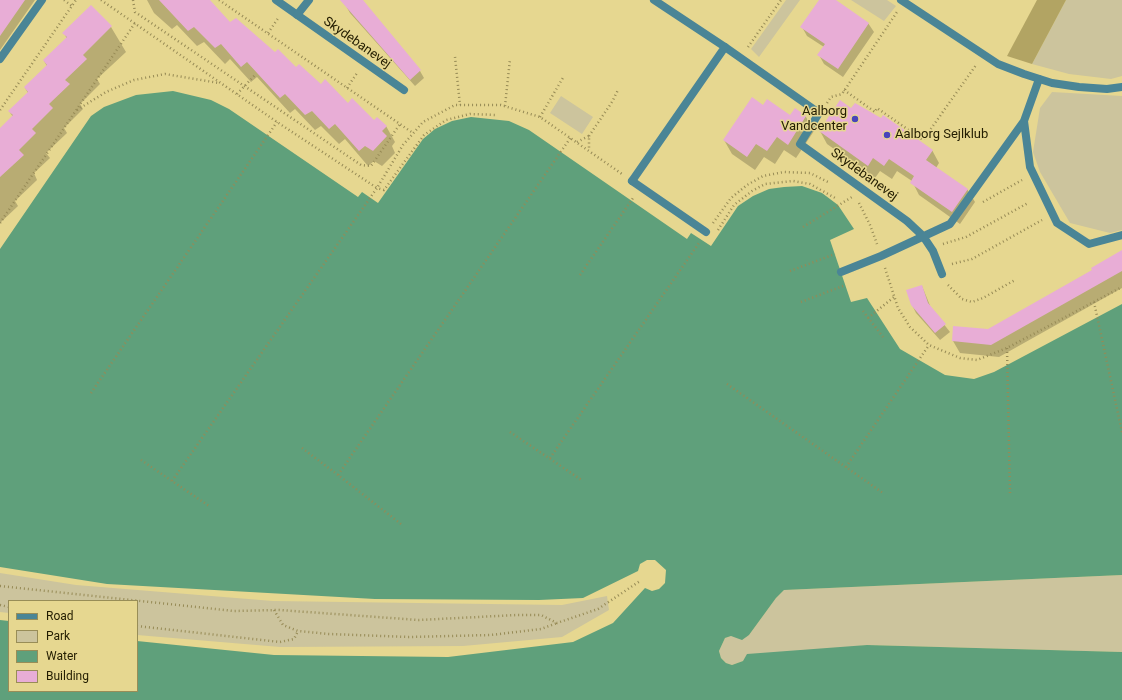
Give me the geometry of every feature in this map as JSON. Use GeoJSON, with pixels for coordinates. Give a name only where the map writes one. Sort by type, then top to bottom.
{"type":"FeatureCollection","features":[{"type":"Feature","properties":{"kind":"street"},"geometry":{"type":"LineString","coordinates":[[0,59],[42,0]]}},
{"type":"Feature","properties":{"kind":"street","name":"Skydebanevej"},"geometry":{"type":"LineString","coordinates":[[276,0],[404,90]]}},
{"type":"Feature","properties":{"kind":"street"},"geometry":{"type":"LineString","coordinates":[[297,15],[309,0]]}},
{"type":"Feature","properties":{"kind":"street"},"geometry":{"type":"LineString","coordinates":[[654,0],[819,113]]}},
{"type":"Feature","properties":{"kind":"street"},"geometry":{"type":"LineString","coordinates":[[903,1],[998,64],[1052,83],[1107,89],[1122,87]]}},
{"type":"Feature","properties":{"kind":"street"},"geometry":{"type":"LineString","coordinates":[[705,234],[632,181],[724,47]]}},
{"type":"Feature","properties":{"kind":"street"},"geometry":{"type":"LineString","coordinates":[[841,272],[881,256],[950,224],[1024,121],[1039,79]]}},
{"type":"Feature","properties":{"kind":"street","name":"Skydebanevej"},"geometry":{"type":"LineString","coordinates":[[819,113],[800,144],[907,220],[923,236],[931,248],[941,271]]}},
{"type":"Feature","properties":{"kind":"street"},"geometry":{"type":"LineString","coordinates":[[1024,121],[1030,167],[1057,223],[1089,244],[1122,235]]}},
{"type":"Feature","properties":{"kind":"path"},"geometry":{"type":"LineString","coordinates":[[64,0],[72,6]]}},
{"type":"Feature","properties":{"kind":"path"},"geometry":{"type":"LineString","coordinates":[[0,110],[76,0]]}},
{"type":"Feature","properties":{"kind":"path"},"geometry":{"type":"LineString","coordinates":[[101,0],[277,122],[378,188],[384,190],[424,135],[446,120],[470,114],[497,115]]}},
{"type":"Feature","properties":{"kind":"path"},"geometry":{"type":"LineString","coordinates":[[133,0],[135,12],[361,165],[371,166],[400,124]]}},
{"type":"Feature","properties":{"kind":"path"},"geometry":{"type":"LineString","coordinates":[[219,0],[414,133]]}},
{"type":"Feature","properties":{"kind":"path"},"geometry":{"type":"LineString","coordinates":[[740,58],[781,0]]}},
{"type":"Feature","properties":{"kind":"path"},"geometry":{"type":"LineString","coordinates":[[819,113],[831,97],[842,94],[903,1]]}},
{"type":"Feature","properties":{"kind":"path"},"geometry":{"type":"LineString","coordinates":[[268,33],[286,7]]}},
{"type":"Feature","properties":{"kind":"path"},"geometry":{"type":"LineString","coordinates":[[0,223],[135,23]]}},
{"type":"Feature","properties":{"kind":"path"},"geometry":{"type":"LineString","coordinates":[[844,90],[875,112],[877,108],[923,140],[984,55]]}},
{"type":"Feature","properties":{"kind":"path"},"geometry":{"type":"LineString","coordinates":[[455,57],[460,105]]}},
{"type":"Feature","properties":{"kind":"path"},"geometry":{"type":"LineString","coordinates":[[505,106],[510,59]]}},
{"type":"Feature","properties":{"kind":"path"},"geometry":{"type":"LineString","coordinates":[[347,88],[365,62]]}},
{"type":"Feature","properties":{"kind":"path"},"geometry":{"type":"LineString","coordinates":[[75,111],[106,92],[134,80],[166,74],[222,84]]}},
{"type":"Feature","properties":{"kind":"path"},"geometry":{"type":"LineString","coordinates":[[237,94],[256,75]]}},
{"type":"Feature","properties":{"kind":"path"},"geometry":{"type":"LineString","coordinates":[[540,117],[564,76]]}},
{"type":"Feature","properties":{"kind":"path"},"geometry":{"type":"LineString","coordinates":[[577,142],[589,136],[612,102],[618,90]]}},
{"type":"Feature","properties":{"kind":"path"},"geometry":{"type":"LineString","coordinates":[[172,481],[378,188],[403,145],[423,122],[455,105],[505,106],[540,117],[632,181]]}},
{"type":"Feature","properties":{"kind":"path"},"geometry":{"type":"LineString","coordinates":[[91,393],[277,122]]}},
{"type":"Feature","properties":{"kind":"path"},"geometry":{"type":"LineString","coordinates":[[589,136],[589,150]]}},
{"type":"Feature","properties":{"kind":"path"},"geometry":{"type":"LineString","coordinates":[[338,475],[571,138]]}},
{"type":"Feature","properties":{"kind":"path"},"geometry":{"type":"LineString","coordinates":[[550,458],[731,198],[747,185],[763,176],[784,172],[810,173],[834,186]]}},
{"type":"Feature","properties":{"kind":"path"},"geometry":{"type":"LineString","coordinates":[[978,205],[1033,174]]}},
{"type":"Feature","properties":{"kind":"path"},"geometry":{"type":"LineString","coordinates":[[705,234],[711,240],[734,206],[752,191],[765,184],[793,181],[810,184],[837,199]]}},
{"type":"Feature","properties":{"kind":"path"},"geometry":{"type":"LineString","coordinates":[[580,275],[641,187]]}},
{"type":"Feature","properties":{"kind":"path"},"geometry":{"type":"LineString","coordinates":[[851,193],[870,225],[898,308],[910,327],[929,345],[960,358],[977,360],[1008,348],[1122,286]]}},
{"type":"Feature","properties":{"kind":"path"},"geometry":{"type":"LineString","coordinates":[[803,227],[854,196]]}},
{"type":"Feature","properties":{"kind":"path"},"geometry":{"type":"LineString","coordinates":[[931,248],[966,236],[1028,203]]}},
{"type":"Feature","properties":{"kind":"path"},"geometry":{"type":"LineString","coordinates":[[1015,280],[977,300],[967,301],[955,294],[941,271],[963,260],[972,260],[1053,214]]}},
{"type":"Feature","properties":{"kind":"path"},"geometry":{"type":"LineString","coordinates":[[790,271],[835,254]]}},
{"type":"Feature","properties":{"kind":"path"},"geometry":{"type":"LineString","coordinates":[[800,302],[846,285]]}},
{"type":"Feature","properties":{"kind":"path"},"geometry":{"type":"LineString","coordinates":[[868,318],[894,297]]}},
{"type":"Feature","properties":{"kind":"path"},"geometry":{"type":"LineString","coordinates":[[1094,302],[1122,432]]}},
{"type":"Feature","properties":{"kind":"path"},"geometry":{"type":"LineString","coordinates":[[863,311],[883,337]]}},
{"type":"Feature","properties":{"kind":"path"},"geometry":{"type":"LineString","coordinates":[[846,467],[929,345]]}},
{"type":"Feature","properties":{"kind":"path"},"geometry":{"type":"LineString","coordinates":[[1008,348],[1010,493]]}},
{"type":"Feature","properties":{"kind":"path"},"geometry":{"type":"LineString","coordinates":[[727,384],[883,493]]}},
{"type":"Feature","properties":{"kind":"path"},"geometry":{"type":"LineString","coordinates":[[510,432],[583,481]]}},
{"type":"Feature","properties":{"kind":"path"},"geometry":{"type":"LineString","coordinates":[[302,448],[400,524]]}},
{"type":"Feature","properties":{"kind":"path"},"geometry":{"type":"LineString","coordinates":[[141,460],[209,506]]}},
{"type":"Feature","properties":{"kind":"path"},"geometry":{"type":"LineString","coordinates":[[274,610],[283,625],[298,631],[329,634],[441,637],[491,635],[534,630],[598,609],[640,582]]}},
{"type":"Feature","properties":{"kind":"path"},"geometry":{"type":"LineString","coordinates":[[0,586],[131,600]]}},
{"type":"Feature","properties":{"kind":"path"},"geometry":{"type":"LineString","coordinates":[[138,601],[234,611],[274,610],[419,620],[517,614],[541,615],[557,623]]}},
{"type":"Feature","properties":{"kind":"path"},"geometry":{"type":"LineString","coordinates":[[138,626],[280,642],[294,639],[298,631]]}},
{"type":"Feature","properties":{"kind":"green space"},"geometry":{"type":"Polygon","coordinates":[[[786,0],[800,0],[759,57],[751,49],[786,0]]]}},
{"type":"Feature","properties":{"kind":"green space"},"geometry":{"type":"Polygon","coordinates":[[[851,0],[887,0],[896,6],[884,21],[851,0]]]}},
{"type":"Feature","properties":{"kind":"green space"},"geometry":{"type":"Polygon","coordinates":[[[1066,0],[1122,0],[1122,76],[1111,79],[1069,74],[1032,64],[1066,0]]]}},
{"type":"Feature","properties":{"kind":"green space"},"geometry":{"type":"Polygon","coordinates":[[[1052,92],[1122,96],[1122,230],[1110,233],[1070,223],[1040,172],[1033,152],[1040,108],[1052,92]]]}},
{"type":"Feature","properties":{"kind":"green space"},"geometry":{"type":"Polygon","coordinates":[[[561,96],[593,117],[582,134],[550,113],[561,96]]]}},
{"type":"Feature","properties":{"kind":"green space"},"geometry":{"type":"Polygon","coordinates":[[[0,573],[76,585],[273,601],[562,605],[607,596],[609,610],[562,637],[463,646],[280,647],[138,635],[138,600],[8,600],[8,613],[0,612],[0,573]]]}},
{"type":"Feature","properties":{"kind":"green space"},"geometry":{"type":"Polygon","coordinates":[[[1122,575],[1122,652],[867,645],[743,661],[732,665],[726,663],[721,658],[719,651],[725,638],[731,636],[738,637],[749,635],[776,598],[784,590],[1122,575]]]}},
{"type":"Feature","properties":{"kind":"shaded area"},"geometry":{"type":"Polygon","coordinates":[[[1037,0],[1066,0],[1032,64],[1007,56],[1037,0]]]}},
{"type":"Feature","properties":{"kind":"water"},"geometry":{"type":"Polygon","coordinates":[[[173,91],[211,100],[229,109],[358,197],[362,192],[378,203],[423,139],[435,129],[452,121],[471,117],[509,121],[529,130],[687,239],[691,233],[711,246],[738,206],[753,196],[769,189],[802,186],[822,193],[838,205],[854,229],[830,240],[851,302],[867,298],[900,349],[945,375],[974,379],[994,372],[1122,304],[1122,575],[784,590],[776,598],[749,635],[742,640],[731,636],[725,638],[719,651],[721,658],[726,663],[732,665],[743,661],[747,654],[867,645],[1122,652],[1122,700],[0,700],[0,620],[8,621],[8,692],[138,692],[138,641],[274,655],[448,657],[573,642],[613,623],[645,588],[652,591],[659,589],[665,583],[666,570],[655,560],[647,560],[640,564],[638,571],[583,598],[539,600],[375,599],[107,584],[0,567],[0,249],[91,116],[104,107],[136,95],[173,91]]]}},
{"type":"Feature","properties":{"kind":"building"},"geometry":{"type":"Polygon","coordinates":[[[0,0],[25,0],[0,36],[0,0]]]}},
{"type":"Feature","properties":{"kind":"building"},"geometry":{"type":"Polygon","coordinates":[[[159,0],[210,0],[230,22],[236,18],[275,52],[278,49],[296,67],[299,64],[321,84],[325,79],[348,103],[352,98],[374,120],[377,117],[387,126],[382,131],[387,136],[373,151],[365,146],[359,151],[335,124],[329,129],[312,111],[305,115],[285,94],[280,98],[247,62],[241,67],[221,44],[215,48],[194,27],[188,31],[159,0]]]}},
{"type":"Feature","properties":{"kind":"building"},"geometry":{"type":"Polygon","coordinates":[[[340,0],[363,0],[421,70],[410,80],[340,0]]]}},
{"type":"Feature","properties":{"kind":"building"},"geometry":{"type":"Polygon","coordinates":[[[819,0],[836,0],[869,23],[838,69],[817,55],[825,44],[800,27],[819,0]]]}},
{"type":"Feature","properties":{"kind":"building"},"geometry":{"type":"Polygon","coordinates":[[[91,5],[112,26],[83,55],[87,59],[65,80],[70,84],[49,104],[53,108],[32,129],[36,133],[19,150],[24,155],[0,177],[0,128],[13,115],[8,111],[28,92],[24,87],[47,65],[43,60],[67,37],[62,33],[91,5]]]}},
{"type":"Feature","properties":{"kind":"building"},"geometry":{"type":"Polygon","coordinates":[[[752,97],[763,105],[767,99],[790,115],[795,108],[806,116],[788,145],[777,137],[767,151],[756,144],[747,157],[723,140],[752,97]]]}},
{"type":"Feature","properties":{"kind":"building"},"geometry":{"type":"Polygon","coordinates":[[[840,100],[851,108],[855,103],[881,118],[883,115],[933,150],[926,160],[968,189],[952,212],[910,183],[914,176],[889,159],[884,166],[873,158],[868,166],[819,131],[840,100]]]}},
{"type":"Feature","properties":{"kind":"building"},"geometry":{"type":"Polygon","coordinates":[[[1122,250],[1122,271],[991,345],[952,341],[953,326],[988,329],[1092,270],[1091,268],[1122,250]]]}},
{"type":"Feature","properties":{"kind":"building"},"geometry":{"type":"Polygon","coordinates":[[[922,285],[928,303],[946,324],[935,333],[911,305],[906,290],[922,285]]]}},
{"type":"Feature","properties":{"kind":"place","name":"Aalborg Vandcenter"},"geometry":{"type":"Point","coordinates":[855,119]}},
{"type":"Feature","properties":{"kind":"place","name":"Aalborg Sejlklub"},"geometry":{"type":"Point","coordinates":[887,135]}}]}
